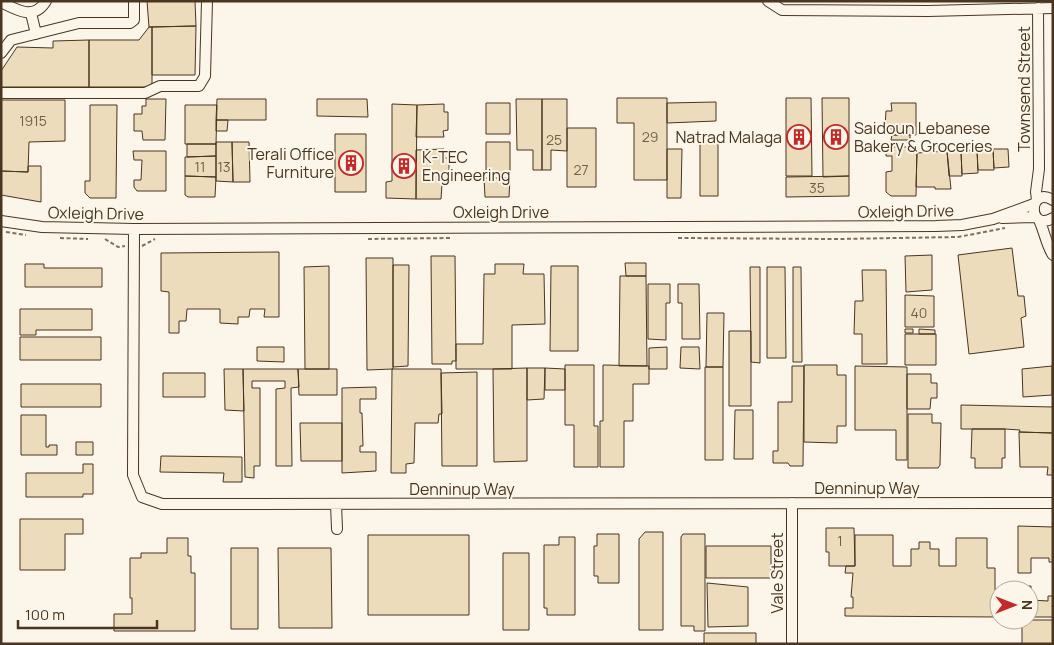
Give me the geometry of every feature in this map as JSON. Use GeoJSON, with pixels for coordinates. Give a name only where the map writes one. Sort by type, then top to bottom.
{"type":"FeatureCollection","features":[{"type":"Feature","properties":{"kind":"street"},"geometry":{"type":"LineString","coordinates":[[1,2],[18,11],[31,13],[41,9],[46,1]]}},
{"type":"Feature","properties":{"kind":"street"},"geometry":{"type":"LineString","coordinates":[[1,53],[11,40],[79,23],[130,23],[134,20],[134,1]]}},
{"type":"Feature","properties":{"kind":"street"},"geometry":{"type":"LineString","coordinates":[[1,93],[145,92],[160,86],[199,86],[203,82],[204,76],[207,1]]}},
{"type":"Feature","properties":{"kind":"street"},"geometry":{"type":"LineString","coordinates":[[768,1],[782,10],[928,6],[1053,8]]}},
{"type":"Feature","properties":{"kind":"street","name":"Townsend Street"},"geometry":{"type":"LineString","coordinates":[[1038,8],[1039,169],[1033,211],[1038,218]]}},
{"type":"Feature","properties":{"kind":"street"},"geometry":{"type":"LineString","coordinates":[[31,13],[36,34]]}},
{"type":"Feature","properties":{"kind":"street","name":"Townsend Street"},"geometry":{"type":"LineString","coordinates":[[1039,169],[1048,196],[1052,200]]}},
{"type":"Feature","properties":{"kind":"street","name":"Oxleigh Drive"},"geometry":{"type":"LineString","coordinates":[[1001,218],[1044,197],[1052,200]]}},
{"type":"Feature","properties":{"kind":"street","name":"Oxleigh Drive"},"geometry":{"type":"LineString","coordinates":[[1,221],[42,227],[134,229],[683,226],[895,227],[962,224],[1001,218],[1038,218],[1046,221],[1053,218]]}},
{"type":"Feature","properties":{"kind":"street"},"geometry":{"type":"LineString","coordinates":[[1038,218],[1046,233],[1050,251],[1053,255]]}},
{"type":"Feature","properties":{"kind":"street","name":"Denninup Way"},"geometry":{"type":"LineString","coordinates":[[134,229],[133,475],[142,497],[162,504],[1053,503]]}},
{"type":"Feature","properties":{"kind":"street","name":"Vale Street"},"geometry":{"type":"LineString","coordinates":[[792,503],[792,644]]}},
{"type":"Feature","properties":{"kind":"street"},"geometry":{"type":"LineString","coordinates":[[336,504],[337,529]]}},
{"type":"Feature","properties":{"kind":"building"},"geometry":{"type":"Polygon","coordinates":[[[147,1],[195,1],[196,26],[149,27],[147,1]]]}},
{"type":"Feature","properties":{"kind":"building"},"geometry":{"type":"Polygon","coordinates":[[[196,26],[195,75],[152,75],[152,27],[196,26]]]}},
{"type":"Feature","properties":{"kind":"building"},"geometry":{"type":"Polygon","coordinates":[[[149,27],[152,27],[152,83],[149,87],[89,87],[89,40],[139,40],[149,27]]]}},
{"type":"Feature","properties":{"kind":"building"},"geometry":{"type":"Polygon","coordinates":[[[89,40],[89,87],[1,87],[1,71],[17,47],[53,48],[53,41],[89,40]]]}},
{"type":"Feature","properties":{"kind":"building"},"geometry":{"type":"Polygon","coordinates":[[[617,98],[667,98],[667,180],[634,180],[634,123],[617,123],[617,98]]]}},
{"type":"Feature","properties":{"kind":"building","name":"Natrad Malaga"},"geometry":{"type":"Polygon","coordinates":[[[786,98],[811,98],[812,176],[786,176],[786,98]]]}},
{"type":"Feature","properties":{"kind":"building","name":"Saidoun Lebanese Bakery & Groceries"},"geometry":{"type":"Polygon","coordinates":[[[822,98],[849,98],[849,176],[823,177],[822,98]]]}},
{"type":"Feature","properties":{"kind":"building"},"geometry":{"type":"Polygon","coordinates":[[[146,99],[166,99],[165,140],[143,140],[142,131],[134,131],[134,114],[142,114],[142,106],[146,106],[146,99]]]}},
{"type":"Feature","properties":{"kind":"building"},"geometry":{"type":"Polygon","coordinates":[[[217,99],[266,99],[266,120],[216,120],[217,99]]]}},
{"type":"Feature","properties":{"kind":"building"},"geometry":{"type":"Polygon","coordinates":[[[317,99],[367,99],[368,117],[317,116],[317,99]]]}},
{"type":"Feature","properties":{"kind":"building"},"geometry":{"type":"Polygon","coordinates":[[[516,99],[542,99],[542,170],[533,170],[533,150],[517,150],[516,99]]]}},
{"type":"Feature","properties":{"kind":"building"},"geometry":{"type":"Polygon","coordinates":[[[542,99],[567,99],[567,151],[551,150],[551,170],[542,170],[542,99]]]}},
{"type":"Feature","properties":{"kind":"building"},"geometry":{"type":"Polygon","coordinates":[[[1,100],[65,100],[65,141],[29,142],[28,172],[1,171],[1,100]]]}},
{"type":"Feature","properties":{"kind":"building"},"geometry":{"type":"Polygon","coordinates":[[[716,102],[716,121],[667,123],[667,103],[716,102]]]}},
{"type":"Feature","properties":{"kind":"building"},"geometry":{"type":"Polygon","coordinates":[[[486,103],[510,103],[510,134],[486,134],[486,103]]]}},
{"type":"Feature","properties":{"kind":"building"},"geometry":{"type":"Polygon","coordinates":[[[891,103],[916,103],[916,135],[892,135],[892,128],[885,128],[886,111],[892,111],[891,103]]]}},
{"type":"Feature","properties":{"kind":"building","name":"K-TEC Engineering"},"geometry":{"type":"Polygon","coordinates":[[[392,104],[417,105],[416,199],[386,198],[386,182],[392,181],[392,104]]]}},
{"type":"Feature","properties":{"kind":"building"},"geometry":{"type":"Polygon","coordinates":[[[444,104],[444,112],[448,112],[448,130],[443,131],[444,137],[416,137],[417,105],[444,104]]]}},
{"type":"Feature","properties":{"kind":"building"},"geometry":{"type":"Polygon","coordinates":[[[90,105],[117,105],[116,198],[90,198],[85,193],[85,181],[90,181],[90,105]]]}},
{"type":"Feature","properties":{"kind":"building"},"geometry":{"type":"Polygon","coordinates":[[[185,105],[217,105],[216,144],[185,144],[185,105]]]}},
{"type":"Feature","properties":{"kind":"building"},"geometry":{"type":"Polygon","coordinates":[[[216,120],[228,120],[227,131],[216,131],[216,120]]]}},
{"type":"Feature","properties":{"kind":"building"},"geometry":{"type":"Polygon","coordinates":[[[567,128],[596,128],[596,187],[567,187],[567,128]]]}},
{"type":"Feature","properties":{"kind":"building","name":"Terali Office Furniture"},"geometry":{"type":"Polygon","coordinates":[[[335,134],[366,134],[366,192],[335,192],[335,134]]]}},
{"type":"Feature","properties":{"kind":"building"},"geometry":{"type":"Polygon","coordinates":[[[892,135],[910,135],[910,140],[891,140],[892,135]]]}},
{"type":"Feature","properties":{"kind":"building"},"geometry":{"type":"Polygon","coordinates":[[[700,141],[718,141],[718,196],[700,196],[700,141]]]}},
{"type":"Feature","properties":{"kind":"building"},"geometry":{"type":"Polygon","coordinates":[[[216,142],[232,142],[233,182],[216,181],[216,142]]]}},
{"type":"Feature","properties":{"kind":"building"},"geometry":{"type":"Polygon","coordinates":[[[232,142],[249,142],[250,182],[233,182],[232,142]]]}},
{"type":"Feature","properties":{"kind":"building"},"geometry":{"type":"Polygon","coordinates":[[[486,142],[510,142],[510,174],[486,174],[486,142]]]}},
{"type":"Feature","properties":{"kind":"building"},"geometry":{"type":"Polygon","coordinates":[[[187,144],[216,144],[216,156],[187,157],[187,144]]]}},
{"type":"Feature","properties":{"kind":"building"},"geometry":{"type":"Polygon","coordinates":[[[886,147],[917,147],[916,196],[891,196],[886,192],[886,172],[892,171],[892,156],[886,156],[886,147]]]}},
{"type":"Feature","properties":{"kind":"building"},"geometry":{"type":"Polygon","coordinates":[[[444,149],[445,158],[449,158],[449,183],[442,184],[441,199],[416,199],[416,150],[444,149]]]}},
{"type":"Feature","properties":{"kind":"building"},"geometry":{"type":"Polygon","coordinates":[[[667,149],[682,149],[681,198],[667,198],[667,149]]]}},
{"type":"Feature","properties":{"kind":"building"},"geometry":{"type":"Polygon","coordinates":[[[993,149],[994,170],[978,170],[977,150],[993,149]]]}},
{"type":"Feature","properties":{"kind":"building"},"geometry":{"type":"Polygon","coordinates":[[[993,149],[1008,149],[1009,167],[994,168],[993,149]]]}},
{"type":"Feature","properties":{"kind":"building"},"geometry":{"type":"Polygon","coordinates":[[[977,150],[978,173],[962,174],[961,151],[977,150]]]}},
{"type":"Feature","properties":{"kind":"building"},"geometry":{"type":"Polygon","coordinates":[[[133,151],[166,151],[166,191],[137,191],[134,187],[134,180],[141,180],[142,160],[134,160],[133,151]]]}},
{"type":"Feature","properties":{"kind":"building"},"geometry":{"type":"Polygon","coordinates":[[[947,151],[951,189],[916,187],[917,153],[947,151]]]}},
{"type":"Feature","properties":{"kind":"building"},"geometry":{"type":"Polygon","coordinates":[[[947,151],[961,151],[962,176],[949,176],[947,151]]]}},
{"type":"Feature","properties":{"kind":"building"},"geometry":{"type":"Polygon","coordinates":[[[216,156],[216,177],[185,176],[185,157],[216,156]]]}},
{"type":"Feature","properties":{"kind":"building"},"geometry":{"type":"Polygon","coordinates":[[[28,166],[41,166],[41,202],[1,195],[1,171],[28,172],[28,166]]]}},
{"type":"Feature","properties":{"kind":"building"},"geometry":{"type":"Polygon","coordinates":[[[185,176],[216,177],[215,197],[188,197],[185,195],[185,176]]]}},
{"type":"Feature","properties":{"kind":"building"},"geometry":{"type":"Polygon","coordinates":[[[849,176],[849,196],[786,197],[786,177],[849,176]]]}},
{"type":"Feature","properties":{"kind":"building"},"geometry":{"type":"Polygon","coordinates":[[[484,178],[510,178],[509,197],[485,197],[484,178]]]}},
{"type":"Feature","properties":{"kind":"building"},"geometry":{"type":"Polygon","coordinates":[[[1012,248],[1018,296],[1024,296],[1026,316],[1021,318],[1024,347],[969,354],[958,255],[1012,248]]]}},
{"type":"Feature","properties":{"kind":"building"},"geometry":{"type":"Polygon","coordinates":[[[279,252],[279,317],[264,317],[265,309],[250,309],[249,317],[238,317],[238,324],[220,323],[220,309],[187,309],[186,321],[179,321],[179,333],[169,333],[169,292],[161,291],[161,253],[279,252]]]}},
{"type":"Feature","properties":{"kind":"building"},"geometry":{"type":"Polygon","coordinates":[[[932,255],[932,290],[906,292],[905,256],[932,255]]]}},
{"type":"Feature","properties":{"kind":"building"},"geometry":{"type":"Polygon","coordinates":[[[431,256],[455,256],[456,361],[452,361],[452,364],[432,364],[431,256]]]}},
{"type":"Feature","properties":{"kind":"building"},"geometry":{"type":"Polygon","coordinates":[[[366,258],[393,258],[393,369],[367,370],[366,258]]]}},
{"type":"Feature","properties":{"kind":"building"},"geometry":{"type":"Polygon","coordinates":[[[625,263],[646,263],[646,276],[626,276],[625,263]]]}},
{"type":"Feature","properties":{"kind":"building"},"geometry":{"type":"Polygon","coordinates":[[[25,264],[44,264],[44,268],[102,268],[102,287],[25,287],[25,264]]]}},
{"type":"Feature","properties":{"kind":"building"},"geometry":{"type":"Polygon","coordinates":[[[495,264],[524,264],[523,274],[544,274],[545,324],[512,325],[512,369],[456,369],[456,344],[483,344],[484,274],[495,274],[495,264]]]}},
{"type":"Feature","properties":{"kind":"building"},"geometry":{"type":"Polygon","coordinates":[[[393,265],[409,265],[408,366],[393,367],[393,265]]]}},
{"type":"Feature","properties":{"kind":"building"},"geometry":{"type":"Polygon","coordinates":[[[329,266],[329,369],[305,369],[304,267],[329,266]]]}},
{"type":"Feature","properties":{"kind":"building"},"geometry":{"type":"Polygon","coordinates":[[[551,266],[578,266],[578,351],[550,351],[551,266]]]}},
{"type":"Feature","properties":{"kind":"building"},"geometry":{"type":"Polygon","coordinates":[[[750,267],[760,267],[760,363],[751,362],[750,267]]]}},
{"type":"Feature","properties":{"kind":"building"},"geometry":{"type":"Polygon","coordinates":[[[767,267],[785,267],[786,358],[767,358],[767,267]]]}},
{"type":"Feature","properties":{"kind":"building"},"geometry":{"type":"Polygon","coordinates":[[[793,267],[801,267],[802,362],[793,362],[793,267]]]}},
{"type":"Feature","properties":{"kind":"building"},"geometry":{"type":"Polygon","coordinates":[[[862,270],[886,270],[887,364],[862,364],[862,334],[854,334],[855,301],[863,301],[862,270]]]}},
{"type":"Feature","properties":{"kind":"building"},"geometry":{"type":"Polygon","coordinates":[[[620,276],[646,276],[647,366],[619,366],[620,276]]]}},
{"type":"Feature","properties":{"kind":"building"},"geometry":{"type":"Polygon","coordinates":[[[648,284],[670,284],[670,303],[666,303],[666,340],[648,339],[648,284]]]}},
{"type":"Feature","properties":{"kind":"building"},"geometry":{"type":"Polygon","coordinates":[[[678,284],[699,284],[700,339],[682,339],[682,303],[678,303],[678,284]]]}},
{"type":"Feature","properties":{"kind":"building"},"geometry":{"type":"Polygon","coordinates":[[[905,295],[934,296],[934,327],[905,327],[905,295]]]}},
{"type":"Feature","properties":{"kind":"building"},"geometry":{"type":"Polygon","coordinates":[[[20,309],[92,309],[92,330],[36,330],[36,335],[20,335],[20,309]]]}},
{"type":"Feature","properties":{"kind":"building"},"geometry":{"type":"Polygon","coordinates":[[[707,313],[724,313],[723,367],[706,367],[707,313]]]}},
{"type":"Feature","properties":{"kind":"building"},"geometry":{"type":"Polygon","coordinates":[[[905,329],[913,329],[913,333],[905,333],[905,329]]]}},
{"type":"Feature","properties":{"kind":"building"},"geometry":{"type":"Polygon","coordinates":[[[919,329],[935,330],[935,334],[919,334],[919,329]]]}},
{"type":"Feature","properties":{"kind":"building"},"geometry":{"type":"Polygon","coordinates":[[[729,331],[751,331],[751,406],[729,406],[729,331]]]}},
{"type":"Feature","properties":{"kind":"building"},"geometry":{"type":"Polygon","coordinates":[[[905,334],[936,334],[936,365],[905,365],[905,334]]]}},
{"type":"Feature","properties":{"kind":"building"},"geometry":{"type":"Polygon","coordinates":[[[20,337],[101,337],[101,360],[20,360],[20,337]]]}},
{"type":"Feature","properties":{"kind":"building"},"geometry":{"type":"Polygon","coordinates":[[[257,347],[284,347],[284,362],[257,361],[257,347]]]}},
{"type":"Feature","properties":{"kind":"building"},"geometry":{"type":"Polygon","coordinates":[[[667,347],[667,369],[649,369],[649,348],[667,347]]]}},
{"type":"Feature","properties":{"kind":"building"},"geometry":{"type":"Polygon","coordinates":[[[681,347],[699,347],[700,369],[680,368],[681,347]]]}},
{"type":"Feature","properties":{"kind":"building"},"geometry":{"type":"Polygon","coordinates":[[[565,365],[594,365],[594,426],[598,426],[598,467],[574,467],[574,425],[565,425],[565,365]]]}},
{"type":"Feature","properties":{"kind":"building"},"geometry":{"type":"Polygon","coordinates":[[[603,365],[649,366],[649,384],[633,384],[633,421],[624,421],[624,467],[600,467],[600,421],[603,421],[603,365]]]}},
{"type":"Feature","properties":{"kind":"building"},"geometry":{"type":"Polygon","coordinates":[[[804,365],[837,365],[837,375],[846,375],[846,426],[837,426],[837,443],[804,442],[804,365]]]}},
{"type":"Feature","properties":{"kind":"building"},"geometry":{"type":"Polygon","coordinates":[[[792,366],[804,366],[803,466],[773,463],[773,451],[778,451],[778,402],[792,402],[792,366]]]}},
{"type":"Feature","properties":{"kind":"building"},"geometry":{"type":"Polygon","coordinates":[[[855,366],[907,367],[907,460],[896,460],[896,430],[855,430],[855,366]]]}},
{"type":"Feature","properties":{"kind":"building"},"geometry":{"type":"Polygon","coordinates":[[[1052,366],[1052,395],[1023,397],[1022,369],[1052,366]]]}},
{"type":"Feature","properties":{"kind":"building"},"geometry":{"type":"Polygon","coordinates":[[[705,367],[723,367],[723,460],[705,460],[705,367]]]}},
{"type":"Feature","properties":{"kind":"building"},"geometry":{"type":"Polygon","coordinates":[[[527,368],[545,368],[544,399],[527,400],[527,368]]]}},
{"type":"Feature","properties":{"kind":"building"},"geometry":{"type":"Polygon","coordinates":[[[527,368],[527,461],[494,462],[493,369],[527,368]]]}},
{"type":"Feature","properties":{"kind":"building"},"geometry":{"type":"Polygon","coordinates":[[[545,368],[565,369],[565,390],[545,390],[545,368]]]}},
{"type":"Feature","properties":{"kind":"building"},"geometry":{"type":"Polygon","coordinates":[[[224,369],[243,369],[244,411],[225,410],[224,369]]]}},
{"type":"Feature","properties":{"kind":"building"},"geometry":{"type":"Polygon","coordinates":[[[243,369],[298,369],[299,387],[291,388],[292,466],[276,466],[276,389],[285,388],[285,381],[252,381],[252,388],[260,388],[260,466],[254,466],[254,478],[245,477],[243,369]]]}},
{"type":"Feature","properties":{"kind":"building"},"geometry":{"type":"Polygon","coordinates":[[[298,369],[337,369],[337,395],[299,395],[298,369]]]}},
{"type":"Feature","properties":{"kind":"building"},"geometry":{"type":"Polygon","coordinates":[[[392,369],[441,369],[442,414],[439,414],[438,423],[415,423],[414,463],[406,464],[406,473],[391,473],[392,369]]]}},
{"type":"Feature","properties":{"kind":"building"},"geometry":{"type":"Polygon","coordinates":[[[477,372],[477,466],[442,466],[441,373],[477,372]]]}},
{"type":"Feature","properties":{"kind":"building"},"geometry":{"type":"Polygon","coordinates":[[[163,373],[205,373],[205,397],[163,397],[163,373]]]}},
{"type":"Feature","properties":{"kind":"building"},"geometry":{"type":"Polygon","coordinates":[[[907,374],[931,374],[931,383],[937,383],[937,398],[931,398],[930,409],[907,409],[907,374]]]}},
{"type":"Feature","properties":{"kind":"building"},"geometry":{"type":"Polygon","coordinates":[[[21,384],[101,384],[101,407],[21,407],[21,384]]]}},
{"type":"Feature","properties":{"kind":"building"},"geometry":{"type":"Polygon","coordinates":[[[376,387],[376,399],[360,399],[363,446],[360,446],[360,452],[376,452],[376,471],[342,473],[342,388],[376,387]]]}},
{"type":"Feature","properties":{"kind":"building"},"geometry":{"type":"Polygon","coordinates":[[[961,405],[1053,407],[1053,433],[1019,432],[1020,430],[1005,429],[961,429],[961,405]]]}},
{"type":"Feature","properties":{"kind":"building"},"geometry":{"type":"Polygon","coordinates":[[[735,410],[753,410],[753,459],[734,459],[735,410]]]}},
{"type":"Feature","properties":{"kind":"building"},"geometry":{"type":"Polygon","coordinates":[[[908,414],[932,414],[932,423],[941,423],[940,465],[938,468],[908,468],[908,414]]]}},
{"type":"Feature","properties":{"kind":"building"},"geometry":{"type":"Polygon","coordinates":[[[21,415],[46,415],[46,447],[57,445],[57,455],[21,455],[21,415]]]}},
{"type":"Feature","properties":{"kind":"building"},"geometry":{"type":"Polygon","coordinates":[[[300,423],[342,423],[342,461],[301,461],[300,423]]]}},
{"type":"Feature","properties":{"kind":"building"},"geometry":{"type":"Polygon","coordinates":[[[972,429],[1005,429],[1005,458],[1002,458],[1002,468],[975,468],[975,458],[971,458],[972,429]]]}},
{"type":"Feature","properties":{"kind":"building"},"geometry":{"type":"Polygon","coordinates":[[[1019,432],[1053,433],[1053,475],[1047,475],[1048,467],[1020,467],[1019,432]]]}},
{"type":"Feature","properties":{"kind":"building"},"geometry":{"type":"Polygon","coordinates":[[[76,442],[93,442],[93,455],[76,455],[76,442]]]}},
{"type":"Feature","properties":{"kind":"building"},"geometry":{"type":"Polygon","coordinates":[[[161,456],[242,457],[242,482],[223,482],[224,473],[160,472],[161,456]]]}},
{"type":"Feature","properties":{"kind":"building"},"geometry":{"type":"Polygon","coordinates":[[[83,464],[93,464],[93,494],[83,494],[83,497],[26,497],[26,473],[83,473],[83,464]]]}},
{"type":"Feature","properties":{"kind":"building"},"geometry":{"type":"Polygon","coordinates":[[[20,519],[83,519],[83,534],[65,534],[65,570],[20,570],[20,519]]]}},
{"type":"Feature","properties":{"kind":"building"},"geometry":{"type":"Polygon","coordinates":[[[1018,526],[1053,527],[1053,562],[1049,562],[1049,558],[1031,558],[1031,573],[1018,573],[1018,526]]]}},
{"type":"Feature","properties":{"kind":"building"},"geometry":{"type":"Polygon","coordinates":[[[826,528],[854,528],[855,566],[829,566],[829,552],[826,552],[826,528]]]}},
{"type":"Feature","properties":{"kind":"building"},"geometry":{"type":"Polygon","coordinates":[[[645,532],[663,532],[663,630],[639,630],[639,539],[645,532]]]}},
{"type":"Feature","properties":{"kind":"building"},"geometry":{"type":"Polygon","coordinates":[[[597,534],[619,534],[619,583],[598,583],[598,576],[594,576],[594,546],[597,546],[597,534]]]}},
{"type":"Feature","properties":{"kind":"building"},"geometry":{"type":"Polygon","coordinates":[[[683,534],[705,534],[705,631],[694,631],[694,626],[681,626],[681,537],[683,534]]]}},
{"type":"Feature","properties":{"kind":"building"},"geometry":{"type":"Polygon","coordinates":[[[368,535],[469,535],[469,615],[368,615],[368,535]]]}},
{"type":"Feature","properties":{"kind":"building"},"geometry":{"type":"Polygon","coordinates":[[[855,535],[893,535],[893,566],[911,566],[911,549],[919,549],[919,542],[930,542],[930,549],[939,549],[939,566],[956,566],[956,538],[987,538],[987,568],[995,568],[995,580],[989,580],[989,617],[845,616],[845,608],[853,608],[853,597],[851,597],[853,573],[845,573],[846,566],[855,566],[855,535]]]}},
{"type":"Feature","properties":{"kind":"building"},"geometry":{"type":"Polygon","coordinates":[[[559,537],[575,537],[575,615],[547,615],[547,608],[544,608],[544,545],[559,545],[559,537]]]}},
{"type":"Feature","properties":{"kind":"building"},"geometry":{"type":"Polygon","coordinates":[[[167,538],[188,538],[188,556],[191,556],[191,573],[195,573],[195,631],[114,631],[114,614],[132,614],[130,558],[141,558],[141,553],[167,553],[167,538]]]}},
{"type":"Feature","properties":{"kind":"building"},"geometry":{"type":"Polygon","coordinates":[[[706,546],[771,546],[771,578],[706,578],[706,546]]]}},
{"type":"Feature","properties":{"kind":"building"},"geometry":{"type":"Polygon","coordinates":[[[231,548],[258,548],[258,629],[231,629],[231,548]]]}},
{"type":"Feature","properties":{"kind":"building"},"geometry":{"type":"Polygon","coordinates":[[[278,548],[331,548],[332,628],[279,628],[278,548]]]}},
{"type":"Feature","properties":{"kind":"building"},"geometry":{"type":"Polygon","coordinates":[[[503,553],[529,553],[529,630],[503,630],[503,553]]]}},
{"type":"Feature","properties":{"kind":"building"},"geometry":{"type":"Polygon","coordinates":[[[707,583],[748,587],[748,626],[708,627],[707,583]]]}},
{"type":"Feature","properties":{"kind":"building"},"geometry":{"type":"Polygon","coordinates":[[[1048,596],[1053,596],[1053,617],[1039,617],[1039,600],[1048,601],[1048,596]]]}},
{"type":"Feature","properties":{"kind":"building"},"geometry":{"type":"Polygon","coordinates":[[[1039,620],[1053,620],[1053,644],[1022,644],[1022,630],[1039,630],[1039,620]]]}},
{"type":"Feature","properties":{"kind":"building"},"geometry":{"type":"Polygon","coordinates":[[[704,633],[756,633],[756,644],[704,644],[704,633]]]}},
{"type":"Feature","properties":{"kind":"place","name":"Natrad Malaga"},"geometry":{"type":"Point","coordinates":[799,137]}},
{"type":"Feature","properties":{"kind":"place","name":"Saidoun Lebanese Bakery & Groceries"},"geometry":{"type":"Point","coordinates":[836,137]}},
{"type":"Feature","properties":{"kind":"place","name":"Terali Office Furniture"},"geometry":{"type":"Point","coordinates":[351,163]}},
{"type":"Feature","properties":{"kind":"place","name":"K-TEC Engineering"},"geometry":{"type":"Point","coordinates":[404,166]}}]}
